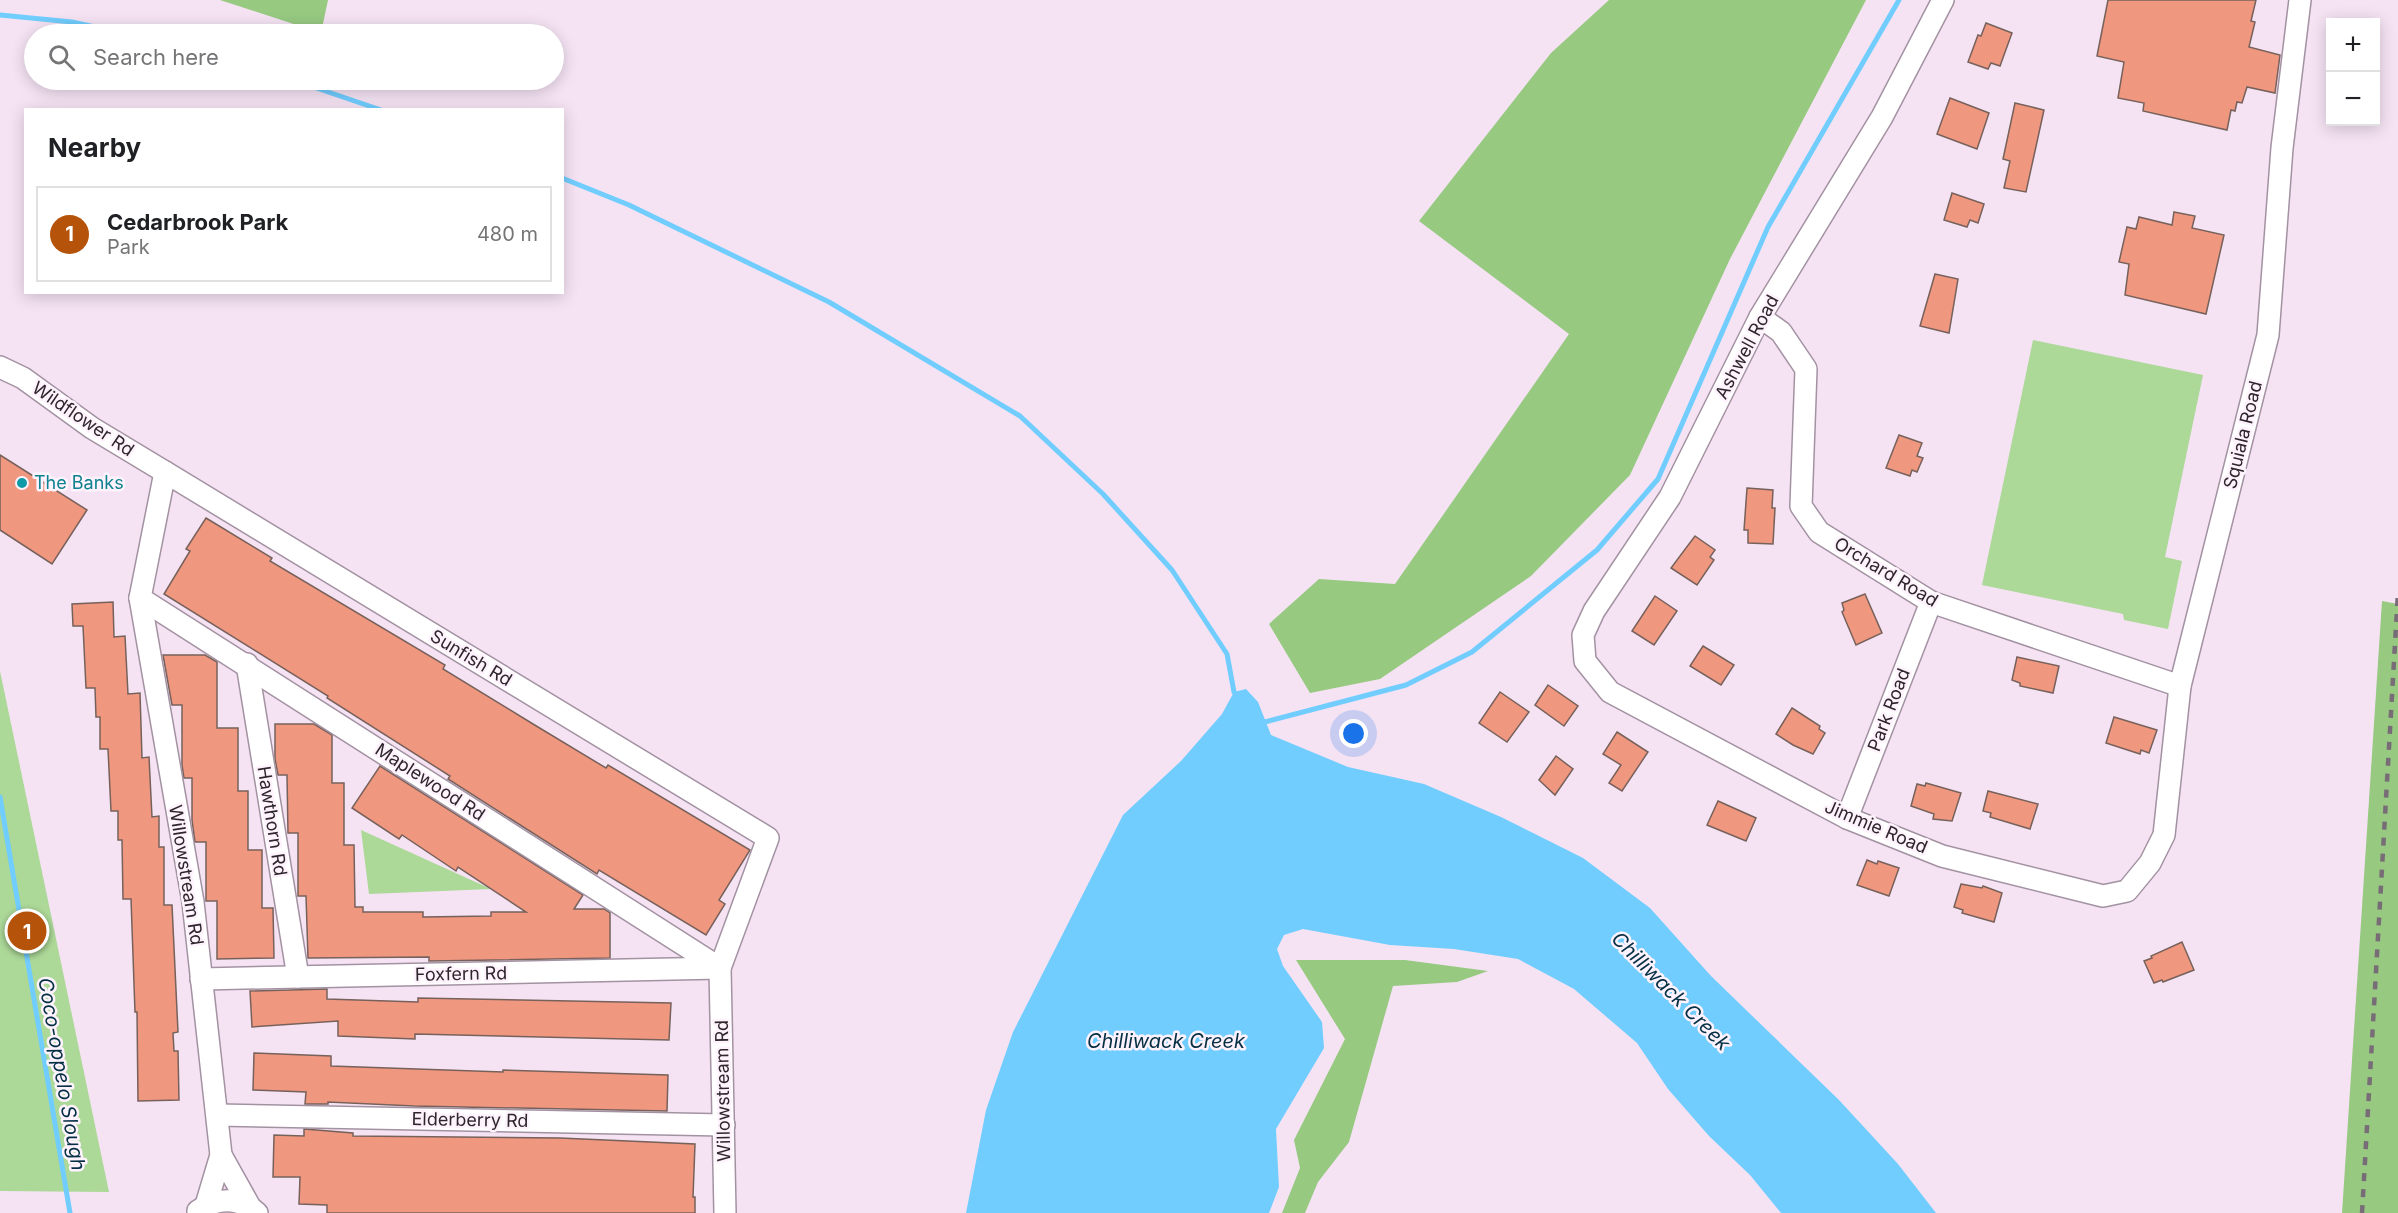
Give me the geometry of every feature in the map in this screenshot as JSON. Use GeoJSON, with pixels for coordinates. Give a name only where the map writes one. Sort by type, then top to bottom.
{"type":"FeatureCollection","features":[{"type":"Feature","properties":{"kind":"street","name":"Ashwell Road"},"geometry":{"type":"LineString","coordinates":[[1610,692],[1585,661],[1583,635],[1594,611],[1670,497],[1760,317],[1882,117],[1943,0]]}},
{"type":"Feature","properties":{"kind":"street","name":"Squiala Road"},"geometry":{"type":"LineString","coordinates":[[2150,863],[2164,835],[2180,686],[2268,335],[2282,148],[2300,0]]}},
{"type":"Feature","properties":{"kind":"street","name":"Orchard Road"},"geometry":{"type":"LineString","coordinates":[[1760,317],[1781,332],[1806,369],[1802,506],[1819,532],[1931,602],[2180,686]]}},
{"type":"Feature","properties":{"kind":"street","name":"Wildflower Rd"},"geometry":{"type":"LineString","coordinates":[[0,367],[23,378],[92,428],[165,472]]}},
{"type":"Feature","properties":{"kind":"street"},"geometry":{"type":"LineString","coordinates":[[140,598],[165,472]]}},
{"type":"Feature","properties":{"kind":"street","name":"Sunfish Rd"},"geometry":{"type":"LineString","coordinates":[[165,472],[768,838],[720,968]]}},
{"type":"Feature","properties":{"kind":"street","name":"Maplewood Rd"},"geometry":{"type":"LineString","coordinates":[[140,598],[247,664],[720,968]]}},
{"type":"Feature","properties":{"kind":"street","name":"Willowstream Rd"},"geometry":{"type":"LineString","coordinates":[[140,598],[193,902],[221,1155]]}},
{"type":"Feature","properties":{"kind":"street","name":"Park Road"},"geometry":{"type":"LineString","coordinates":[[1847,818],[1931,602]]}},
{"type":"Feature","properties":{"kind":"street","name":"Hawthorn Rd"},"geometry":{"type":"LineString","coordinates":[[247,664],[298,977]]}},
{"type":"Feature","properties":{"kind":"street","name":"Jimmie Road"},"geometry":{"type":"LineString","coordinates":[[1610,692],[1847,818],[1942,856],[2103,896],[2127,891],[2150,863]]}},
{"type":"Feature","properties":{"kind":"street","name":"Willowstream Rd"},"geometry":{"type":"LineString","coordinates":[[720,968],[725,1213]]}},
{"type":"Feature","properties":{"kind":"street","name":"Foxfern Rd"},"geometry":{"type":"LineString","coordinates":[[201,979],[720,968]]}},
{"type":"Feature","properties":{"kind":"street","name":"Elderberry Rd"},"geometry":{"type":"LineString","coordinates":[[217,1115],[724,1125]]}},
{"type":"Feature","properties":{"kind":"street"},"geometry":{"type":"LineString","coordinates":[[201,1209],[221,1155]]}},
{"type":"Feature","properties":{"kind":"street"},"geometry":{"type":"LineString","coordinates":[[221,1155],[253,1210]]}},
{"type":"Feature","properties":{"kind":"street"},"geometry":{"type":"LineString","coordinates":[[201,1209],[221,1200],[236,1201],[253,1210]]}},
{"type":"Feature","properties":{"kind":"green space"},"geometry":{"type":"Polygon","coordinates":[[[220,0],[328,0],[323,24],[293,24],[220,0]]]}},
{"type":"Feature","properties":{"kind":"green space"},"geometry":{"type":"Polygon","coordinates":[[[1609,0],[1866,0],[1730,259],[1630,475],[1531,576],[1380,679],[1310,693],[1269,624],[1319,579],[1395,584],[1569,334],[1419,221],[1551,53],[1609,0]]]}},
{"type":"Feature","properties":{"kind":"green space"},"geometry":{"type":"Polygon","coordinates":[[[2033,340],[2203,375],[2165,557],[2182,561],[2168,629],[2124,620],[2123,614],[1982,585],[2033,340]]]}},
{"type":"Feature","properties":{"kind":"green space"},"geometry":{"type":"Polygon","coordinates":[[[2382,601],[2398,604],[2398,1213],[2342,1213],[2382,601]]]}},
{"type":"Feature","properties":{"kind":"green space"},"geometry":{"type":"Polygon","coordinates":[[[0,671],[109,1192],[0,1191],[0,671]]]}},
{"type":"Feature","properties":{"kind":"green space"},"geometry":{"type":"Polygon","coordinates":[[[361,830],[491,889],[369,894],[361,830]]]}},
{"type":"Feature","properties":{"kind":"green space"},"geometry":{"type":"Polygon","coordinates":[[[1296,960],[1405,960],[1488,971],[1457,982],[1393,986],[1349,1142],[1318,1182],[1305,1213],[1282,1213],[1300,1168],[1294,1140],[1345,1039],[1296,960]]]}},
{"type":"Feature","properties":{"kind":"water","name":"Chilliwack Creek"},"geometry":{"type":"Polygon","coordinates":[[[1246,689],[1258,702],[1271,735],[1348,767],[1424,784],[1501,817],[1583,858],[1650,908],[1711,976],[1839,1100],[1898,1164],[1936,1213],[1781,1213],[1750,1175],[1709,1136],[1668,1089],[1637,1043],[1574,989],[1518,959],[1454,949],[1390,945],[1303,929],[1284,935],[1277,949],[1283,966],[1322,1022],[1324,1048],[1276,1129],[1279,1187],[1269,1213],[966,1213],[986,1110],[1013,1032],[1123,815],[1181,761],[1222,714],[1234,692],[1246,689]]]}},
{"type":"Feature","properties":{"kind":"building"},"geometry":{"type":"Polygon","coordinates":[[[2108,0],[2256,0],[2251,21],[2255,22],[2249,47],[2280,55],[2275,93],[2247,87],[2242,103],[2237,102],[2235,111],[2231,110],[2227,130],[2143,111],[2144,103],[2118,98],[2124,62],[2097,56],[2108,0]]]}},
{"type":"Feature","properties":{"kind":"building"},"geometry":{"type":"Polygon","coordinates":[[[1986,23],[2012,33],[2000,66],[1991,63],[1988,69],[1968,62],[1978,35],[1981,36],[1986,23]]]}},
{"type":"Feature","properties":{"kind":"building"},"geometry":{"type":"Polygon","coordinates":[[[1950,98],[1989,113],[1977,149],[1937,134],[1950,98]]]}},
{"type":"Feature","properties":{"kind":"building"},"geometry":{"type":"Polygon","coordinates":[[[2015,103],[2044,110],[2026,192],[2004,188],[2010,161],[2003,159],[2015,103]]]}},
{"type":"Feature","properties":{"kind":"building"},"geometry":{"type":"Polygon","coordinates":[[[1952,193],[1984,204],[1978,223],[1970,220],[1967,227],[1944,220],[1952,193]]]}},
{"type":"Feature","properties":{"kind":"building"},"geometry":{"type":"Polygon","coordinates":[[[2174,212],[2195,216],[2192,228],[2224,235],[2206,314],[2125,295],[2129,264],[2119,262],[2127,227],[2136,229],[2139,217],[2172,225],[2174,212]]]}},
{"type":"Feature","properties":{"kind":"building"},"geometry":{"type":"Polygon","coordinates":[[[1935,274],[1958,279],[1949,333],[1920,326],[1935,274]]]}},
{"type":"Feature","properties":{"kind":"building"},"geometry":{"type":"Polygon","coordinates":[[[1899,435],[1922,443],[1917,456],[1923,458],[1917,472],[1912,470],[1910,476],[1886,468],[1899,435]]]}},
{"type":"Feature","properties":{"kind":"building","name":"The Banks"},"geometry":{"type":"Polygon","coordinates":[[[0,455],[87,510],[52,564],[0,530],[0,455]]]}},
{"type":"Feature","properties":{"kind":"building"},"geometry":{"type":"Polygon","coordinates":[[[1747,488],[1773,490],[1772,508],[1775,508],[1773,544],[1748,543],[1748,530],[1744,530],[1747,488]]]}},
{"type":"Feature","properties":{"kind":"building"},"geometry":{"type":"Polygon","coordinates":[[[206,518],[272,558],[270,561],[445,665],[443,669],[533,724],[606,768],[608,765],[750,850],[719,900],[725,904],[706,935],[599,870],[597,874],[448,779],[450,776],[327,698],[328,696],[164,594],[190,551],[186,549],[206,518]]]}},
{"type":"Feature","properties":{"kind":"building"},"geometry":{"type":"Polygon","coordinates":[[[1695,536],[1715,550],[1710,557],[1714,560],[1697,585],[1671,568],[1695,536]]]}},
{"type":"Feature","properties":{"kind":"building"},"geometry":{"type":"Polygon","coordinates":[[[1865,594],[1882,633],[1856,645],[1842,612],[1844,610],[1842,603],[1865,594]]]}},
{"type":"Feature","properties":{"kind":"building"},"geometry":{"type":"Polygon","coordinates":[[[1655,596],[1677,611],[1654,645],[1632,631],[1655,596]]]}},
{"type":"Feature","properties":{"kind":"building"},"geometry":{"type":"Polygon","coordinates":[[[113,602],[114,637],[125,636],[128,694],[140,693],[142,758],[149,757],[152,817],[159,816],[159,847],[164,847],[164,905],[172,905],[178,1032],[173,1033],[174,1051],[178,1051],[179,1100],[138,1101],[137,1012],[135,1012],[131,899],[123,899],[122,840],[118,840],[118,811],[111,811],[108,749],[100,749],[100,717],[96,717],[95,688],[86,688],[83,626],[73,626],[72,604],[113,602]]]}},
{"type":"Feature","properties":{"kind":"building"},"geometry":{"type":"Polygon","coordinates":[[[1703,646],[1734,665],[1721,685],[1690,666],[1703,646]]]}},
{"type":"Feature","properties":{"kind":"building"},"geometry":{"type":"Polygon","coordinates":[[[163,655],[205,655],[217,662],[217,728],[238,728],[238,791],[248,791],[248,850],[262,850],[262,908],[273,908],[274,958],[217,959],[217,901],[206,901],[206,842],[195,842],[192,820],[192,778],[184,778],[182,765],[182,705],[172,705],[163,655]]]}},
{"type":"Feature","properties":{"kind":"building"},"geometry":{"type":"Polygon","coordinates":[[[2017,657],[2059,666],[2053,693],[2020,686],[2020,683],[2012,680],[2017,657]]]}},
{"type":"Feature","properties":{"kind":"building"},"geometry":{"type":"Polygon","coordinates":[[[1548,685],[1578,706],[1564,726],[1535,705],[1548,685]]]}},
{"type":"Feature","properties":{"kind":"building"},"geometry":{"type":"Polygon","coordinates":[[[1500,692],[1529,712],[1507,742],[1479,723],[1500,692]]]}},
{"type":"Feature","properties":{"kind":"building"},"geometry":{"type":"Polygon","coordinates":[[[1792,708],[1820,726],[1819,729],[1825,733],[1813,754],[1776,734],[1792,708]]]}},
{"type":"Feature","properties":{"kind":"building"},"geometry":{"type":"Polygon","coordinates":[[[2114,717],[2157,730],[2149,753],[2141,750],[2140,754],[2106,743],[2114,717]]]}},
{"type":"Feature","properties":{"kind":"building"},"geometry":{"type":"Polygon","coordinates":[[[275,724],[314,724],[332,735],[332,783],[344,783],[344,845],[354,845],[355,907],[363,907],[363,912],[423,912],[423,917],[491,916],[491,912],[526,912],[458,867],[456,871],[402,835],[399,839],[352,808],[380,766],[583,895],[574,909],[604,909],[610,913],[610,958],[429,961],[429,957],[308,958],[306,896],[298,896],[298,833],[288,833],[287,775],[278,775],[275,759],[275,724]]]}},
{"type":"Feature","properties":{"kind":"building"},"geometry":{"type":"Polygon","coordinates":[[[1617,732],[1648,752],[1622,791],[1609,783],[1621,765],[1603,754],[1617,732]]]}},
{"type":"Feature","properties":{"kind":"building"},"geometry":{"type":"Polygon","coordinates":[[[1556,756],[1573,769],[1555,795],[1539,780],[1556,756]]]}},
{"type":"Feature","properties":{"kind":"building"},"geometry":{"type":"Polygon","coordinates":[[[1926,783],[1961,793],[1952,821],[1933,819],[1934,814],[1911,806],[1917,784],[1925,786],[1926,783]]]}},
{"type":"Feature","properties":{"kind":"building"},"geometry":{"type":"Polygon","coordinates":[[[1988,791],[2038,804],[2030,829],[1990,817],[1991,813],[1983,811],[1988,791]]]}},
{"type":"Feature","properties":{"kind":"building"},"geometry":{"type":"Polygon","coordinates":[[[1718,801],[1756,818],[1746,841],[1707,825],[1718,801]]]}},
{"type":"Feature","properties":{"kind":"building"},"geometry":{"type":"Polygon","coordinates":[[[1867,860],[1899,868],[1889,896],[1857,885],[1867,860]]]}},
{"type":"Feature","properties":{"kind":"building"},"geometry":{"type":"Polygon","coordinates":[[[1961,884],[1982,888],[1983,886],[2002,893],[1994,922],[1962,913],[1963,910],[1954,907],[1961,884]]]}},
{"type":"Feature","properties":{"kind":"building"},"geometry":{"type":"Polygon","coordinates":[[[2182,942],[2194,970],[2163,982],[2162,980],[2154,983],[2144,961],[2182,942]]]}},
{"type":"Feature","properties":{"kind":"building"},"geometry":{"type":"Polygon","coordinates":[[[327,989],[327,999],[418,1002],[418,998],[671,1003],[669,1040],[415,1034],[415,1039],[338,1036],[338,1021],[252,1027],[250,991],[327,989]]]}},
{"type":"Feature","properties":{"kind":"building"},"geometry":{"type":"Polygon","coordinates":[[[254,1053],[331,1056],[331,1066],[668,1075],[667,1111],[328,1102],[328,1104],[305,1104],[306,1092],[253,1090],[254,1053]]]}},
{"type":"Feature","properties":{"kind":"building"},"geometry":{"type":"Polygon","coordinates":[[[304,1129],[353,1133],[353,1136],[560,1138],[695,1144],[693,1197],[695,1197],[695,1213],[327,1213],[327,1205],[299,1204],[300,1177],[273,1177],[274,1135],[304,1136],[304,1129]]]}},
{"type":"Feature","properties":{"kind":"waterway"},"geometry":{"type":"LineString","coordinates":[[1261,726],[1265,722],[1406,685],[1472,652],[1597,550],[1658,479],[1768,227],[1899,0]]}},
{"type":"Feature","properties":{"kind":"waterway"},"geometry":{"type":"LineString","coordinates":[[0,15],[81,24]]}},
{"type":"Feature","properties":{"kind":"waterway"},"geometry":{"type":"LineString","coordinates":[[322,90],[375,108]]}},
{"type":"Feature","properties":{"kind":"waterway"},"geometry":{"type":"LineString","coordinates":[[564,179],[629,205],[829,302],[1020,416],[1103,494],[1172,570],[1227,654],[1234,692],[1238,697]]}},
{"type":"Feature","properties":{"kind":"waterway","name":"Coco-oppelo Slough"},"geometry":{"type":"LineString","coordinates":[[0,797],[70,1213]]}},
{"type":"Feature","properties":{"kind":"railway"},"geometry":{"type":"LineString","coordinates":[[2362,1213],[2398,592]]}},
{"type":"Feature","properties":{"kind":"place","name":"The Banks"},"geometry":{"type":"Point","coordinates":[22,483]}},
{"type":"Feature","properties":{"kind":"place","name":"Cedarbrook Park"},"geometry":{"type":"Point","coordinates":[27,931]}}]}
